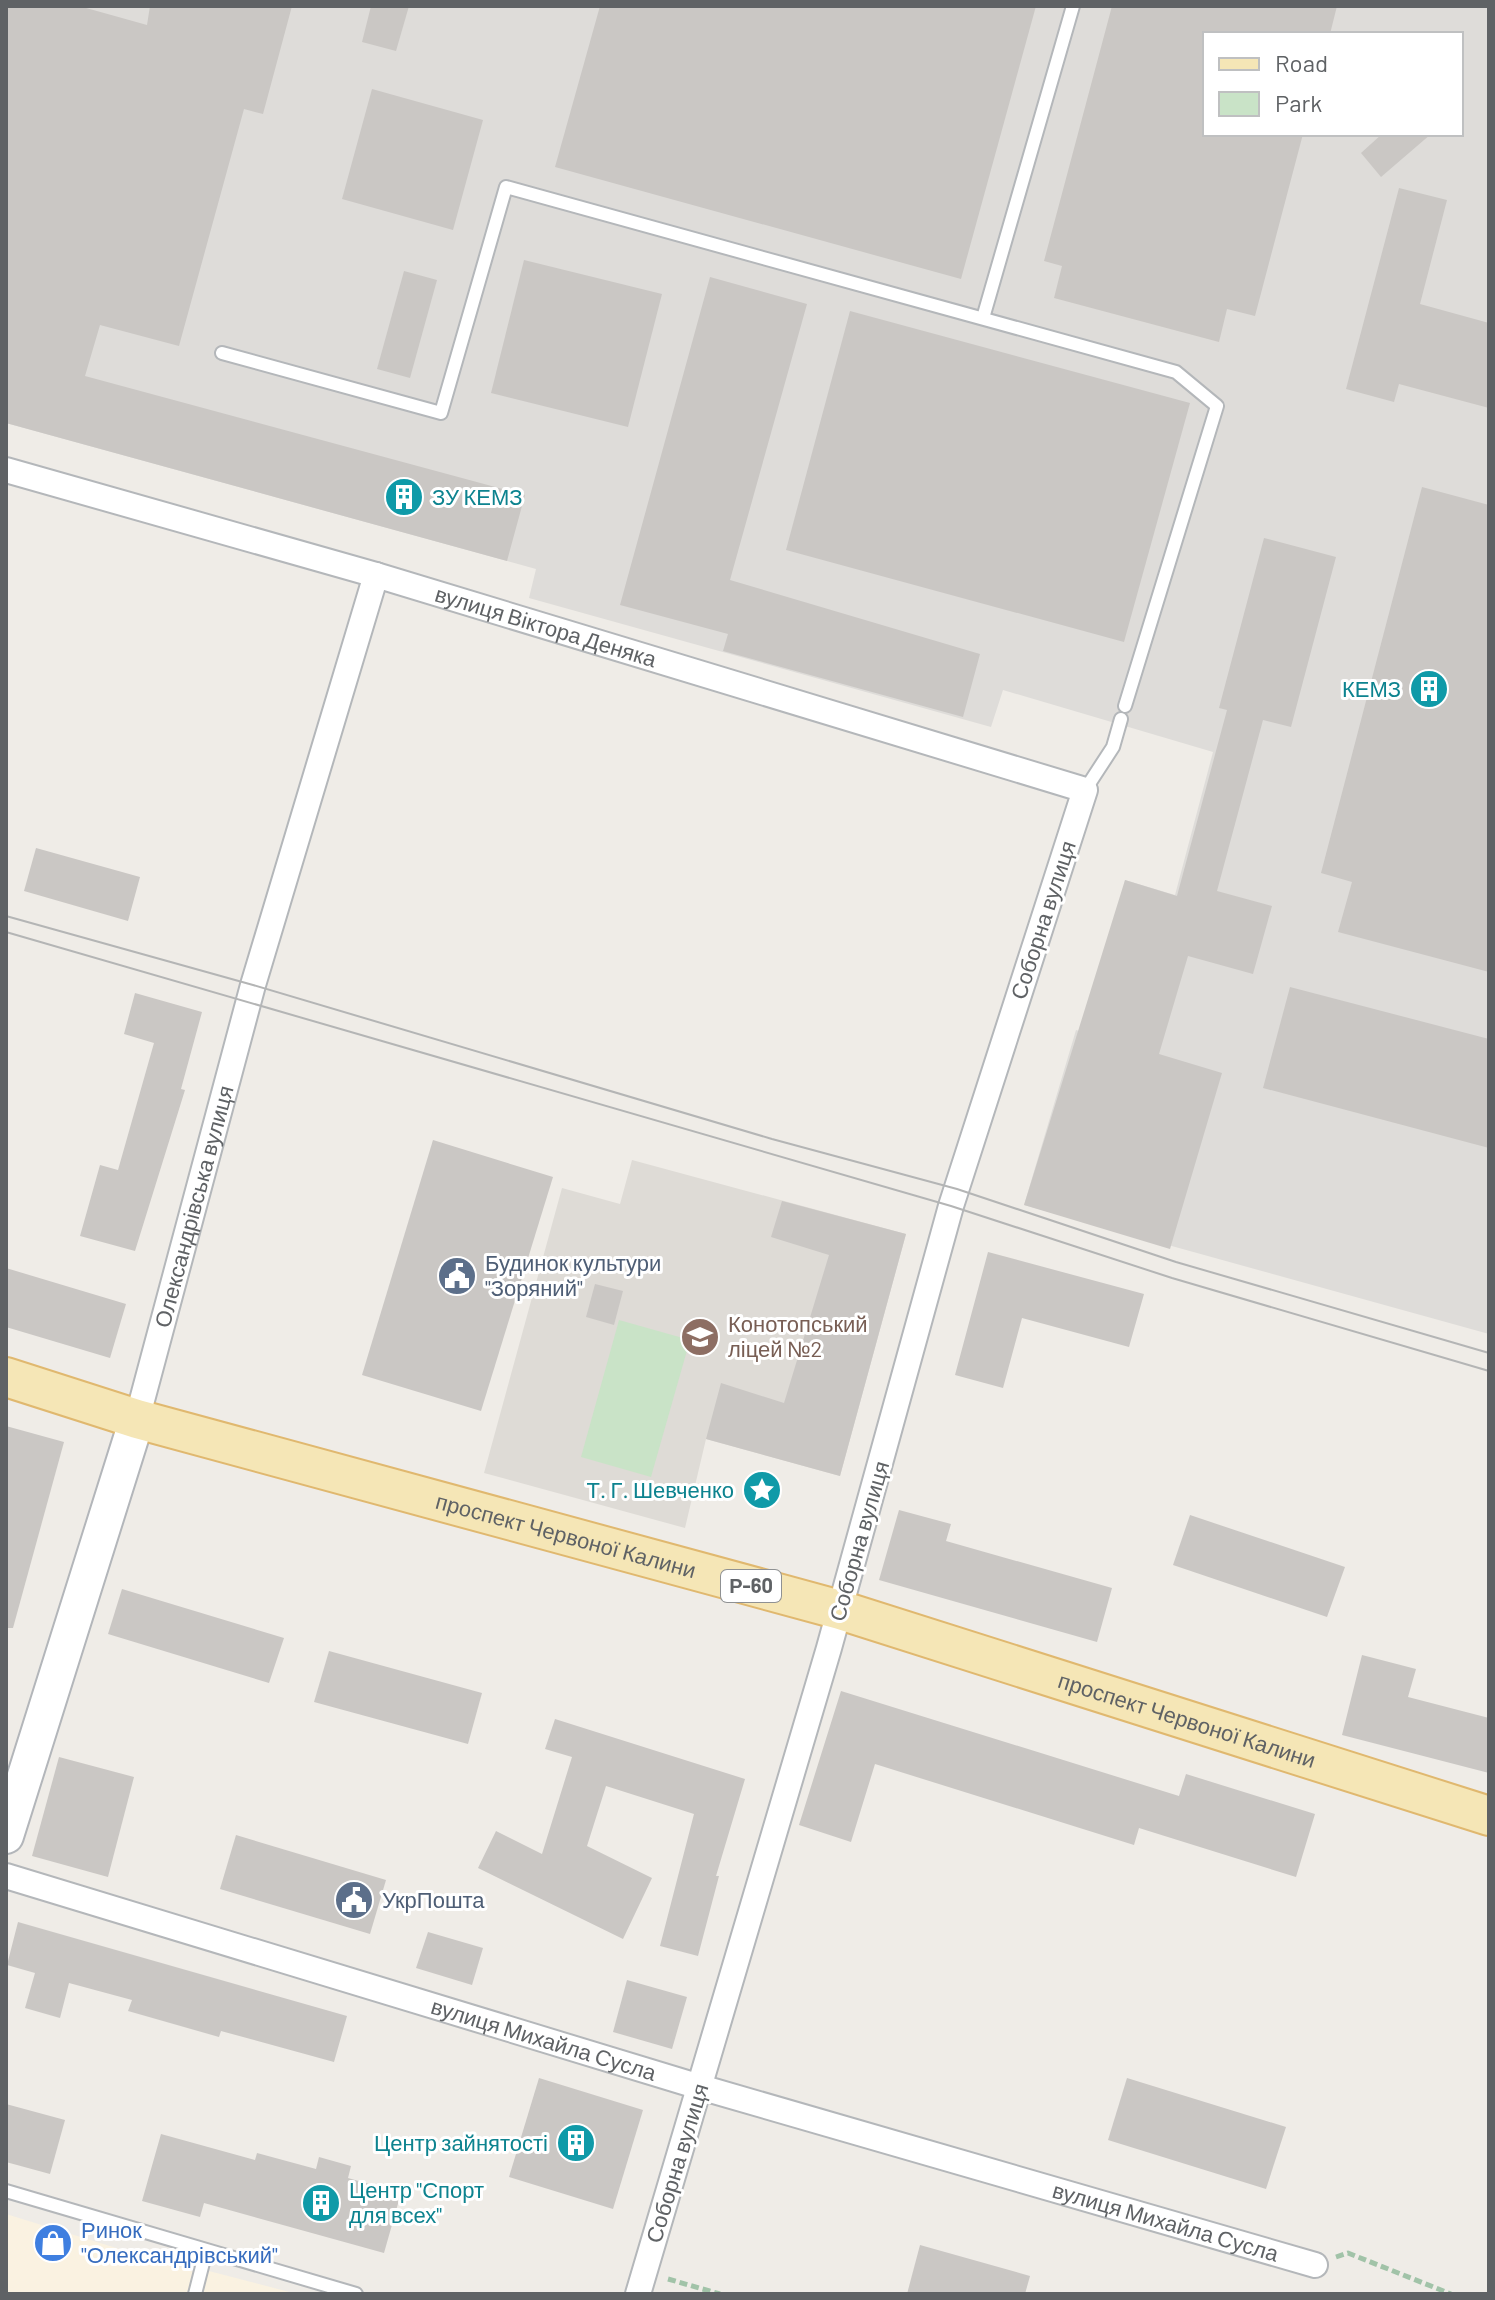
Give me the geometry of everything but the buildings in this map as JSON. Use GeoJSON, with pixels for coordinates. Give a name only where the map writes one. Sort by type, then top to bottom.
{"type":"FeatureCollection","features":[{"type":"Feature","properties":{"kind":"main road","name":"проспект Червоної Калини"},"geometry":{"type":"LineString","coordinates":[[6,1377],[137,1419],[840,1610],[1489,1816]]}},
{"type":"Feature","properties":{"kind":"main road","name":"Олександрівська вулиця"},"geometry":{"type":"LineString","coordinates":[[6,1836],[137,1419]]}},
{"type":"Feature","properties":{"kind":"street","name":"вулиця Віктора Деняка"},"geometry":{"type":"LineString","coordinates":[[6,470],[376,575],[1085,790]]}},
{"type":"Feature","properties":{"kind":"street","name":"Олександрівська вулиця"},"geometry":{"type":"LineString","coordinates":[[137,1419],[253,985],[376,575]]}},
{"type":"Feature","properties":{"kind":"street","name":"Соборна вулиця"},"geometry":{"type":"LineString","coordinates":[[638,2294],[840,1610],[951,1206],[1085,790]]}},
{"type":"Feature","properties":{"kind":"street","name":"вулиця Михайла Сусла"},"geometry":{"type":"LineString","coordinates":[[6,1876],[700,2087],[1315,2265]]}},
{"type":"Feature","properties":{"kind":"lane"},"geometry":{"type":"LineString","coordinates":[[983,318],[1073,6]]}},
{"type":"Feature","properties":{"kind":"lane"},"geometry":{"type":"LineString","coordinates":[[222,353],[441,413],[506,187],[1176,372],[1217,406],[1113,747],[1085,790]]}},
{"type":"Feature","properties":{"kind":"lane"},"geometry":{"type":"LineString","coordinates":[[6,2191],[356,2294]]}},
{"type":"Feature","properties":{"kind":"lane"},"geometry":{"type":"LineString","coordinates":[[195,2294],[206,2251]]}},
{"type":"Feature","properties":{"kind":"path"},"geometry":{"type":"LineString","coordinates":[[1315,2265],[1348,2253],[1451,2294]]}},
{"type":"Feature","properties":{"kind":"path"},"geometry":{"type":"LineString","coordinates":[[663,2278],[720,2294]]}},
{"type":"Feature","properties":{"kind":"shaded area"},"geometry":{"type":"Polygon","coordinates":[[[6,6],[1489,6],[1489,1334],[1024,1205],[1076,1030],[1103,1038],[1125,880],[1175,895],[1213,752],[1003,690],[991,727],[529,598],[536,569],[6,423],[6,6]]]}},
{"type":"Feature","properties":{"kind":"shaded area","name":"Конотопський ліцей №2"},"geometry":{"type":"Polygon","coordinates":[[[632,1160],[906,1234],[840,1476],[706,1439],[685,1528],[484,1473],[562,1188],[620,1204],[632,1160]]]}},
{"type":"Feature","properties":{"kind":"shaded area","name":"Ринок \"Олександрівський\""},"geometry":{"type":"Polygon","coordinates":[[[6,2214],[194,2272],[188,2294],[6,2294],[6,2214]]]}},
{"type":"Feature","properties":{"kind":"shaded area"},"geometry":{"type":"Polygon","coordinates":[[[205,2270],[297,2294],[198,2294],[205,2270]]]}},
{"type":"Feature","properties":{"kind":"green space"},"geometry":{"type":"Polygon","coordinates":[[[619,1320],[690,1340],[651,1477],[581,1457],[619,1320]]]}},
{"type":"Feature","properties":{"kind":"tram line"},"geometry":{"type":"LineString","coordinates":[[6,916],[253,985],[772,1139],[957,1189],[1176,1262],[1489,1353]]}},
{"type":"Feature","properties":{"kind":"tram line"},"geometry":{"type":"LineString","coordinates":[[6,932],[951,1206],[1172,1278],[1489,1371]]}},
{"type":"Feature","properties":{"kind":"place","name":"ЗУ КЕМЗ"},"geometry":{"type":"Point","coordinates":[404,497]}},
{"type":"Feature","properties":{"kind":"place","name":"КЕМЗ"},"geometry":{"type":"Point","coordinates":[1429,689]}},
{"type":"Feature","properties":{"kind":"place","name":"Будинок культури \"Зоряний\""},"geometry":{"type":"Point","coordinates":[457,1276]}},
{"type":"Feature","properties":{"kind":"place","name":"Конотопський ліцей №2"},"geometry":{"type":"Point","coordinates":[700,1337]}},
{"type":"Feature","properties":{"kind":"place","name":"Т. Г. Шевченко"},"geometry":{"type":"Point","coordinates":[762,1490]}},
{"type":"Feature","properties":{"kind":"place","name":"УкрПошта"},"geometry":{"type":"Point","coordinates":[354,1900]}},
{"type":"Feature","properties":{"kind":"place","name":"Центр зайнятості"},"geometry":{"type":"Point","coordinates":[576,2143]}},
{"type":"Feature","properties":{"kind":"place","name":"Центр \"Спорт для всех\""},"geometry":{"type":"Point","coordinates":[321,2203]}},
{"type":"Feature","properties":{"kind":"place","name":"Ринок \"Олександрівський\""},"geometry":{"type":"Point","coordinates":[53,2243]}}]}
